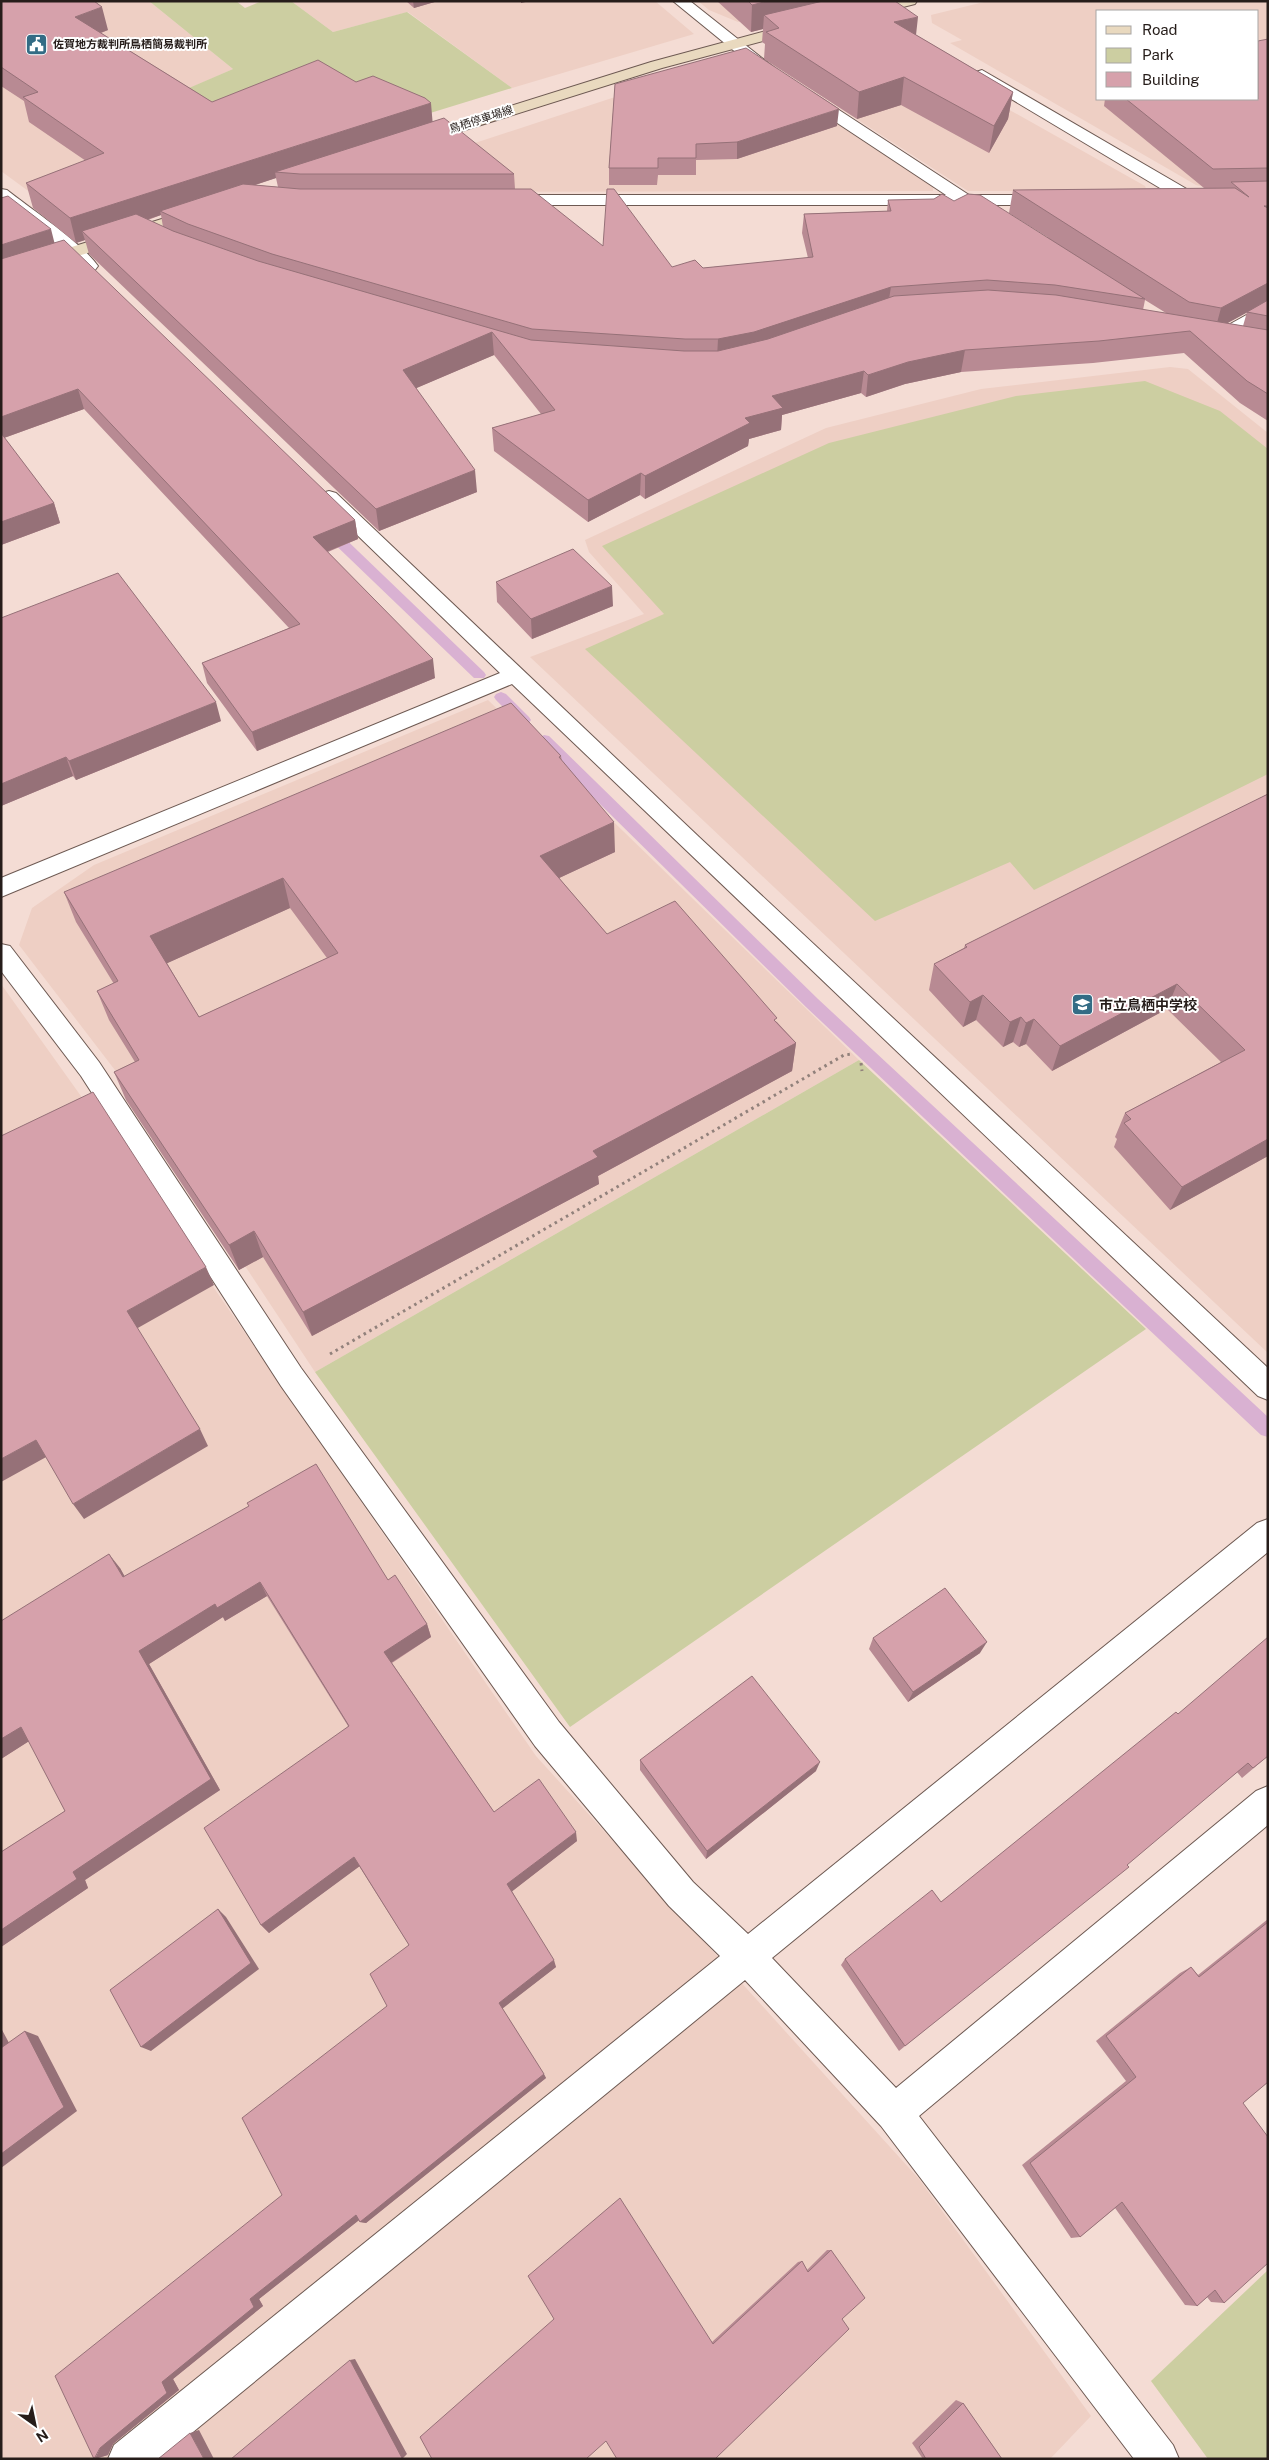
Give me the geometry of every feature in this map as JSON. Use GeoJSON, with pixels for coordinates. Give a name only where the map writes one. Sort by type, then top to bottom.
{"type":"FeatureCollection","features":[{"type":"Feature","properties":{"kind":"main road"},"geometry":{"type":"LineString","coordinates":[[848,16],[909,1]]}},
{"type":"Feature","properties":{"kind":"main road","name":"鳥栖停車場線"},"geometry":{"type":"LineString","coordinates":[[409,143],[567,91],[734,42],[810,25]]}},
{"type":"Feature","properties":{"kind":"main road"},"geometry":{"type":"LineString","coordinates":[[1,276],[73,251],[215,207]]}},
{"type":"Feature","properties":{"kind":"street"},"geometry":{"type":"LineString","coordinates":[[680,1],[734,42],[759,65],[971,201],[1001,217]]}},
{"type":"Feature","properties":{"kind":"street"},"geometry":{"type":"LineString","coordinates":[[876,9],[890,19]]}},
{"type":"Feature","properties":{"kind":"street"},"geometry":{"type":"LineString","coordinates":[[964,64],[1191,199]]}},
{"type":"Feature","properties":{"kind":"street"},"geometry":{"type":"LineString","coordinates":[[1,194],[73,251],[100,277]]}},
{"type":"Feature","properties":{"kind":"street"},"geometry":{"type":"LineString","coordinates":[[1162,199],[1210,198]]}},
{"type":"Feature","properties":{"kind":"street"},"geometry":{"type":"LineString","coordinates":[[488,200],[1064,200]]}},
{"type":"Feature","properties":{"kind":"street"},"geometry":{"type":"LineString","coordinates":[[145,229],[169,241]]}},
{"type":"Feature","properties":{"kind":"street"},"geometry":{"type":"LineString","coordinates":[[1249,343],[1211,336],[1268,308]]}},
{"type":"Feature","properties":{"kind":"street"},"geometry":{"type":"LineString","coordinates":[[313,482],[514,675],[1268,1387]]}},
{"type":"Feature","properties":{"kind":"street"},"geometry":{"type":"LineString","coordinates":[[1,888],[514,675]]}},
{"type":"Feature","properties":{"kind":"street"},"geometry":{"type":"LineString","coordinates":[[1,953],[90,1069],[291,1377],[547,1734],[681,1894],[746,1956],[894,2113],[1159,2459]]}},
{"type":"Feature","properties":{"kind":"street"},"geometry":{"type":"LineString","coordinates":[[128,2459],[1268,1533]]}},
{"type":"Feature","properties":{"kind":"street"},"geometry":{"type":"LineString","coordinates":[[894,2113],[1268,1804]]}},
{"type":"Feature","properties":{"kind":"path"},"geometry":{"type":"LineString","coordinates":[[291,1377],[844,1055],[860,1054],[862,1072]]}},
{"type":"Feature","properties":{"kind":"shaded area"},"geometry":{"type":"Polygon","coordinates":[[[1,1],[149,1],[233,69],[190,88],[218,111],[65,218],[1,171],[1,1]]]}},
{"type":"Feature","properties":{"kind":"shaded area"},"geometry":{"type":"Polygon","coordinates":[[[291,1],[655,1],[694,34],[512,88],[408,12],[333,32],[291,1]]]}},
{"type":"Feature","properties":{"kind":"shaded area"},"geometry":{"type":"Polygon","coordinates":[[[698,1],[827,1],[738,22],[709,10],[698,1]]]}},
{"type":"Feature","properties":{"kind":"shaded area"},"geometry":{"type":"Polygon","coordinates":[[[988,1],[1268,1],[1268,189],[1223,191],[1196,185],[950,43],[962,40],[932,23],[931,15],[988,1]]]}},
{"type":"Feature","properties":{"kind":"shaded area"},"geometry":{"type":"Polygon","coordinates":[[[876,35],[1145,186],[1147,191],[968,191],[765,60],[766,53],[876,35]]]}},
{"type":"Feature","properties":{"kind":"shaded area"},"geometry":{"type":"Polygon","coordinates":[[[741,61],[933,187],[933,191],[363,192],[353,183],[612,98],[741,61]]]}},
{"type":"Feature","properties":{"kind":"shaded area","name":"市立鳥栖中学校"},"geometry":{"type":"Polygon","coordinates":[[[1170,367],[1188,369],[1268,433],[1268,1353],[530,657],[644,614],[589,552],[585,540],[826,428],[981,389],[1170,367]]]}},
{"type":"Feature","properties":{"kind":"shaded area"},"geometry":{"type":"Polygon","coordinates":[[[488,700],[859,1060],[315,1372],[121,1078],[19,945],[32,908],[94,865],[488,700]]]}},
{"type":"Feature","properties":{"kind":"shaded area"},"geometry":{"type":"Polygon","coordinates":[[[1,984],[108,1134],[536,1756],[919,2179],[1091,2416],[1050,2459],[1,2459],[1,984]]]}},
{"type":"Feature","properties":{"kind":"green space"},"geometry":{"type":"Polygon","coordinates":[[[149,1],[236,1],[245,8],[262,1],[291,1],[333,32],[407,12],[512,88],[427,114],[218,111],[189,88],[233,69],[149,1]]]}},
{"type":"Feature","properties":{"kind":"green space","name":"市立鳥栖中学校"},"geometry":{"type":"Polygon","coordinates":[[[1145,381],[1220,411],[1268,449],[1268,774],[1034,890],[1010,862],[875,921],[585,649],[664,614],[602,546],[829,443],[1016,396],[1145,381]]]}},
{"type":"Feature","properties":{"kind":"green space"},"geometry":{"type":"Polygon","coordinates":[[[859,1060],[1146,1329],[570,1727],[315,1372],[859,1060]]]}},
{"type":"Feature","properties":{"kind":"green space"},"geometry":{"type":"Polygon","coordinates":[[[1268,2270],[1268,2459],[1208,2459],[1151,2381],[1268,2270]]]}},
{"type":"Feature","properties":{"kind":"building"},"geometry":{"type":"Polygon","coordinates":[[[1,1],[94,1],[102,7],[75,17],[212,102],[318,60],[356,82],[373,76],[425,98],[431,103],[70,218],[26,183],[104,153],[23,97],[38,92],[1,67],[1,1]]]}},
{"type":"Feature","properties":{"kind":"building"},"geometry":{"type":"Polygon","coordinates":[[[748,1],[768,1],[752,5],[748,1]]]}},
{"type":"Feature","properties":{"kind":"building"},"geometry":{"type":"Polygon","coordinates":[[[823,1],[895,1],[918,17],[894,22],[1013,92],[994,126],[904,77],[859,92],[766,32],[779,28],[764,15],[823,1]]]}},
{"type":"Feature","properties":{"kind":"building"},"geometry":{"type":"Polygon","coordinates":[[[1268,39],[1268,168],[1213,169],[1127,100],[1259,100],[1259,41],[1268,39]]]}},
{"type":"Feature","properties":{"kind":"building"},"geometry":{"type":"Polygon","coordinates":[[[746,48],[839,109],[737,142],[696,144],[696,158],[658,158],[658,168],[609,168],[615,84],[746,48]]]}},
{"type":"Feature","properties":{"kind":"building"},"geometry":{"type":"Polygon","coordinates":[[[444,118],[514,174],[300,174],[275,172],[444,118]]]}},
{"type":"Feature","properties":{"kind":"building"},"geometry":{"type":"Polygon","coordinates":[[[1268,181],[1268,206],[1264,206],[1268,208],[1268,283],[1221,308],[1189,302],[1013,190],[1235,188],[1249,197],[1231,182],[1268,181]]]}},
{"type":"Feature","properties":{"kind":"building"},"geometry":{"type":"Polygon","coordinates":[[[243,184],[300,189],[531,189],[603,246],[607,189],[614,189],[672,267],[695,260],[703,268],[813,257],[804,214],[891,211],[888,200],[934,199],[942,194],[954,201],[968,194],[980,195],[1145,299],[1055,285],[987,280],[891,287],[754,332],[718,339],[685,339],[532,329],[272,254],[188,224],[160,211],[243,184]]]}},
{"type":"Feature","properties":{"kind":"building"},"geometry":{"type":"Polygon","coordinates":[[[8,196],[51,229],[1,245],[1,198],[8,196]]]}},
{"type":"Feature","properties":{"kind":"building"},"geometry":{"type":"Polygon","coordinates":[[[136,214],[173,231],[258,261],[531,340],[684,351],[718,351],[768,339],[894,296],[988,290],[1056,295],[1268,330],[1268,394],[1247,381],[1190,331],[1099,341],[965,350],[908,362],[868,375],[864,371],[772,396],[783,408],[745,418],[750,423],[645,476],[641,473],[588,500],[492,428],[555,410],[492,332],[403,370],[475,470],[376,509],[82,231],[136,214]]]}},
{"type":"Feature","properties":{"kind":"building"},"geometry":{"type":"Polygon","coordinates":[[[64,240],[355,520],[313,537],[433,659],[252,732],[202,663],[300,624],[78,389],[1,417],[1,259],[64,240]]]}},
{"type":"Feature","properties":{"kind":"building"},"geometry":{"type":"Polygon","coordinates":[[[1268,300],[1268,316],[1247,312],[1268,300]]]}},
{"type":"Feature","properties":{"kind":"building"},"geometry":{"type":"Polygon","coordinates":[[[1,433],[54,503],[1,522],[1,433]]]}},
{"type":"Feature","properties":{"kind":"building"},"geometry":{"type":"Polygon","coordinates":[[[573,549],[612,586],[531,619],[496,582],[573,549]]]}},
{"type":"Feature","properties":{"kind":"building"},"geometry":{"type":"Polygon","coordinates":[[[118,573],[216,702],[69,761],[66,757],[1,784],[1,618],[118,573]]]}},
{"type":"Feature","properties":{"kind":"building"},"geometry":{"type":"Polygon","coordinates":[[[511,703],[561,756],[559,757],[614,822],[540,856],[607,934],[675,901],[777,1018],[774,1020],[796,1043],[593,1151],[598,1157],[303,1312],[254,1231],[229,1245],[114,1072],[139,1060],[97,991],[118,981],[64,892],[511,703]],[[283,878],[150,936],[199,1017],[338,953],[283,878]]]}},
{"type":"Feature","properties":{"kind":"building"},"geometry":{"type":"Polygon","coordinates":[[[1268,794],[1268,1139],[1182,1187],[1124,1123],[1131,1119],[1125,1113],[1245,1050],[1177,984],[1060,1046],[1034,1019],[1026,1023],[1021,1017],[1010,1022],[983,995],[970,1002],[934,964],[967,947],[965,945],[1268,794]]]}},
{"type":"Feature","properties":{"kind":"building"},"geometry":{"type":"Polygon","coordinates":[[[93,1092],[206,1267],[127,1311],[200,1429],[73,1504],[36,1440],[1,1459],[1,1136],[93,1092]]]}},
{"type":"Feature","properties":{"kind":"building"},"geometry":{"type":"Polygon","coordinates":[[[316,1464],[388,1580],[395,1575],[427,1624],[384,1652],[494,1812],[539,1779],[576,1832],[507,1884],[554,1960],[499,2003],[544,2074],[360,2222],[356,2215],[250,2299],[254,2307],[162,2382],[167,2393],[100,2448],[94,2459],[55,2376],[282,2195],[242,2118],[387,2006],[370,1974],[409,1945],[354,1857],[261,1925],[204,1828],[349,1726],[260,1582],[217,1608],[215,1604],[139,1651],[211,1779],[73,1872],[77,1879],[1,1930],[1,1852],[65,1811],[21,1727],[1,1739],[1,1621],[109,1554],[123,1577],[249,1506],[247,1503],[316,1464]]]}},
{"type":"Feature","properties":{"kind":"building"},"geometry":{"type":"Polygon","coordinates":[[[945,1588],[987,1642],[913,1692],[873,1638],[945,1588]]]}},
{"type":"Feature","properties":{"kind":"building"},"geometry":{"type":"Polygon","coordinates":[[[1268,1637],[1268,1756],[1253,1768],[1248,1763],[1127,1865],[1129,1867],[905,2046],[845,1959],[932,1890],[941,1902],[1176,1712],[1178,1714],[1268,1637]]]}},
{"type":"Feature","properties":{"kind":"building"},"geometry":{"type":"Polygon","coordinates":[[[752,1676],[820,1762],[707,1851],[640,1760],[752,1676]]]}},
{"type":"Feature","properties":{"kind":"building"},"geometry":{"type":"Polygon","coordinates":[[[218,1909],[251,1963],[141,2047],[110,1990],[218,1909]]]}},
{"type":"Feature","properties":{"kind":"building"},"geometry":{"type":"Polygon","coordinates":[[[1268,1922],[1268,2082],[1243,2103],[1268,2137],[1268,2263],[1224,2303],[1215,2290],[1197,2306],[1122,2202],[1080,2237],[1030,2163],[1136,2077],[1106,2036],[1191,1967],[1199,1977],[1268,1922]]]}},
{"type":"Feature","properties":{"kind":"building"},"geometry":{"type":"Polygon","coordinates":[[[25,2031],[64,2107],[1,2154],[1,2048],[25,2031]]]}},
{"type":"Feature","properties":{"kind":"building"},"geometry":{"type":"Polygon","coordinates":[[[620,2198],[713,2344],[802,2261],[808,2272],[831,2250],[865,2298],[842,2319],[849,2329],[715,2459],[617,2459],[606,2441],[586,2459],[432,2459],[420,2437],[554,2319],[528,2276],[620,2198]]]}},
{"type":"Feature","properties":{"kind":"building"},"geometry":{"type":"Polygon","coordinates":[[[350,2360],[401,2459],[231,2459],[350,2360]]]}},
{"type":"Feature","properties":{"kind":"building"},"geometry":{"type":"Polygon","coordinates":[[[963,2403],[1002,2459],[926,2459],[919,2447],[963,2403]]]}},
{"type":"Feature","properties":{"kind":"building"},"geometry":{"type":"Polygon","coordinates":[[[190,2433],[204,2459],[158,2459],[190,2433]]]}},
{"type":"Feature","properties":{"kind":"waterway"},"geometry":{"type":"LineString","coordinates":[[328,530],[479,675]]}},
{"type":"Feature","properties":{"kind":"waterway"},"geometry":{"type":"LineString","coordinates":[[501,697],[524,720]]}},
{"type":"Feature","properties":{"kind":"waterway"},"geometry":{"type":"LineString","coordinates":[[544,740],[812,1003],[1268,1429]]}},
{"type":"Feature","properties":{"kind":"place","name":"佐賀地方裁判所鳥栖簡易裁判所"},"geometry":{"type":"Point","coordinates":[37,44]}},
{"type":"Feature","properties":{"kind":"place","name":"市立鳥栖中学校"},"geometry":{"type":"Point","coordinates":[1083,1005]}}]}
